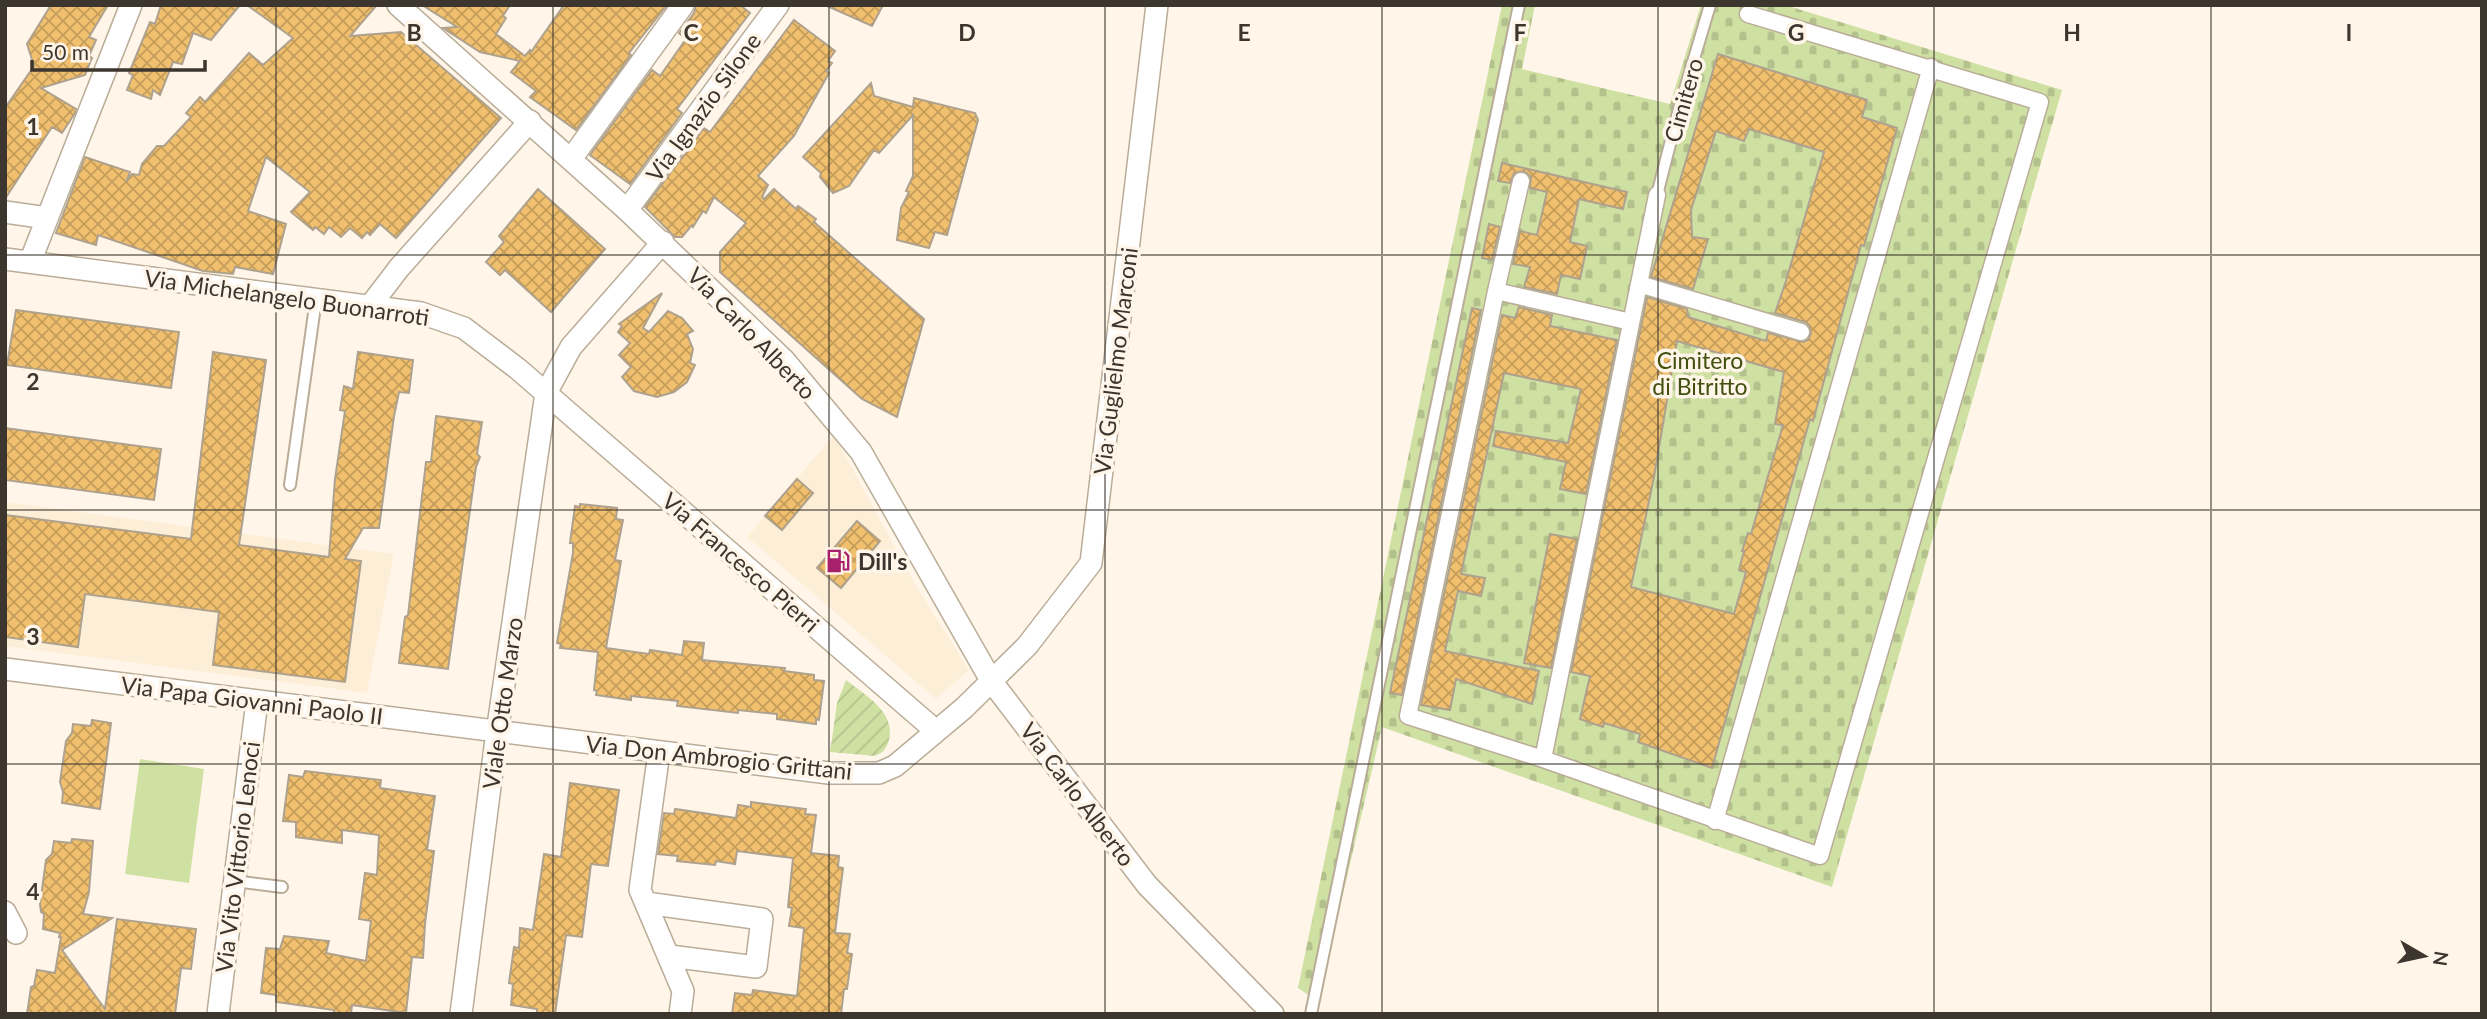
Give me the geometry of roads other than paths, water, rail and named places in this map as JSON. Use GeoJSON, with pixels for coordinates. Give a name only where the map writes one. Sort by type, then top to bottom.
{"type":"FeatureCollection","features":[{"type":"Feature","properties":{"kind":"street"},"geometry":{"type":"LineString","coordinates":[[30,262],[131,5]]}},
{"type":"Feature","properties":{"kind":"street","name":"Via Carlo Alberto"},"geometry":{"type":"LineString","coordinates":[[398,5],[663,242],[785,360],[861,452],[992,682],[1147,885],[1273,1014]]}},
{"type":"Feature","properties":{"kind":"street"},"geometry":{"type":"LineString","coordinates":[[571,159],[683,5]]}},
{"type":"Feature","properties":{"kind":"street","name":"Via Ignazio Silone"},"geometry":{"type":"LineString","coordinates":[[627,209],[778,5]]}},
{"type":"Feature","properties":{"kind":"street","name":"Via Guglielmo Marconi"},"geometry":{"type":"LineString","coordinates":[[992,682],[1027,646],[1091,563],[1157,5]]}},
{"type":"Feature","properties":{"kind":"street"},"geometry":{"type":"LineString","coordinates":[[1521,181],[1408,716],[1543,759],[1820,856],[2040,102],[1748,13]]}},
{"type":"Feature","properties":{"kind":"street"},"geometry":{"type":"LineString","coordinates":[[1716,821],[1931,67]]}},
{"type":"Feature","properties":{"kind":"street"},"geometry":{"type":"LineString","coordinates":[[370,306],[399,268],[530,121]]}},
{"type":"Feature","properties":{"kind":"street"},"geometry":{"type":"LineString","coordinates":[[1543,759],[1657,195]]}},
{"type":"Feature","properties":{"kind":"street"},"geometry":{"type":"LineString","coordinates":[[5,212],[47,218]]}},
{"type":"Feature","properties":{"kind":"street"},"geometry":{"type":"LineString","coordinates":[[546,393],[571,347],[663,242]]}},
{"type":"Feature","properties":{"kind":"street","name":"Via Michelangelo Buonarroti"},"geometry":{"type":"LineString","coordinates":[[5,260],[421,313],[464,328],[546,393]]}},
{"type":"Feature","properties":{"kind":"street"},"geometry":{"type":"LineString","coordinates":[[1639,284],[1801,332]]}},
{"type":"Feature","properties":{"kind":"street"},"geometry":{"type":"LineString","coordinates":[[1496,291],[1631,322]]}},
{"type":"Feature","properties":{"kind":"street","name":"Via Francesco Pierri"},"geometry":{"type":"LineString","coordinates":[[546,393],[936,731]]}},
{"type":"Feature","properties":{"kind":"street","name":"Viale Otto Marzo"},"geometry":{"type":"LineString","coordinates":[[461,1014],[546,393]]}},
{"type":"Feature","properties":{"kind":"street","name":"Via Papa Giovanni Paolo II"},"geometry":{"type":"LineString","coordinates":[[5,669],[498,731]]}},
{"type":"Feature","properties":{"kind":"street","name":"Via Don Ambrogio Grittani"},"geometry":{"type":"LineString","coordinates":[[498,731],[829,773],[879,773],[895,766],[992,682]]}},
{"type":"Feature","properties":{"kind":"street","name":"Via Vito Vittorio Lenoci"},"geometry":{"type":"LineString","coordinates":[[218,1014],[257,701]]}},
{"type":"Feature","properties":{"kind":"street"},"geometry":{"type":"LineString","coordinates":[[659,752],[640,890],[683,991],[681,1014]]}},
{"type":"Feature","properties":{"kind":"street"},"geometry":{"type":"LineString","coordinates":[[646,903],[762,919],[755,967],[670,956]]}},
{"type":"Feature","properties":{"kind":"street"},"geometry":{"type":"LineString","coordinates":[[5,912],[16,933]]}},
{"type":"Feature","properties":{"kind":"lane"},"geometry":{"type":"LineString","coordinates":[[1311,1014],[1520,5]]}},
{"type":"Feature","properties":{"kind":"lane","name":"Cimitero"},"geometry":{"type":"LineString","coordinates":[[1657,195],[1710,5]]}},
{"type":"Feature","properties":{"kind":"lane"},"geometry":{"type":"LineString","coordinates":[[290,485],[316,299]]}},
{"type":"Feature","properties":{"kind":"lane"},"geometry":{"type":"LineString","coordinates":[[234,881],[282,887]]}},
{"type":"Feature","properties":{"kind":"place","name":"Dill's"},"geometry":{"type":"Point","coordinates":[838,561]}},
{"type":"Feature","properties":{"kind":"park label","name":"Cimitero di Bitritto"},"geometry":{"type":"Point","coordinates":[1700,373]}}]}
